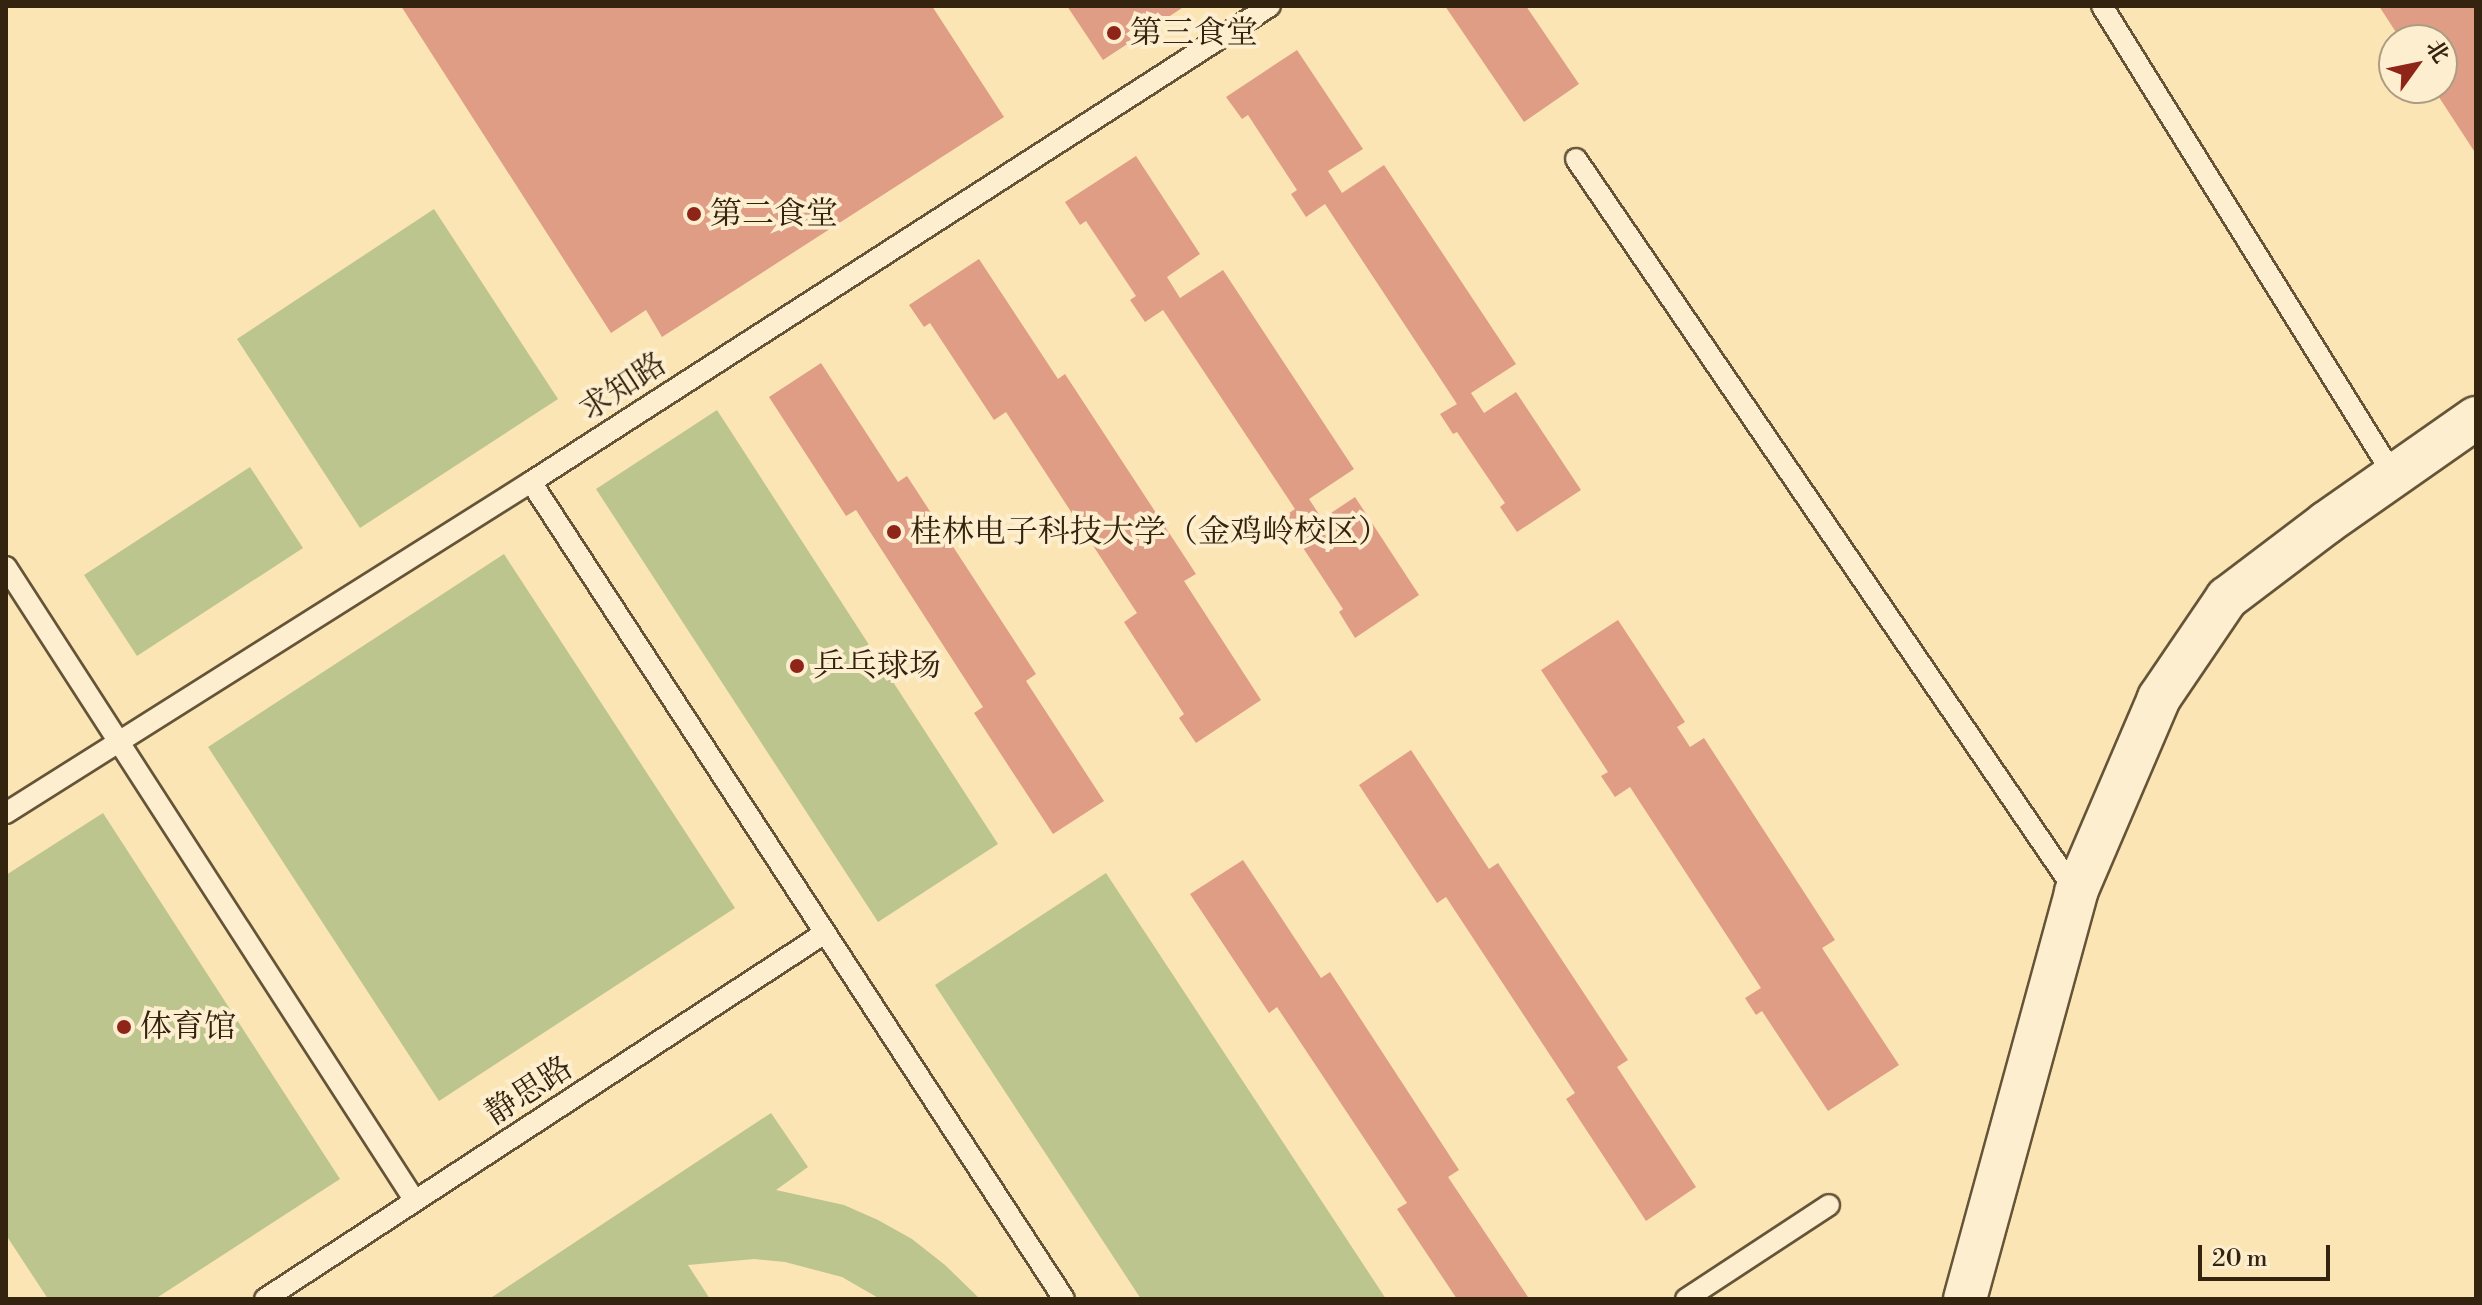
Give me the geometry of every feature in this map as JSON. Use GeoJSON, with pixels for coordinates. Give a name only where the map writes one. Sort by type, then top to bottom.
{"type":"FeatureCollection","features":[{"type":"Feature","properties":{"kind":"street"},"geometry":{"type":"LineString","coordinates":[[1965,1299],[2076,892],[2159,698],[2227,598],[2476,418]]}},
{"type":"Feature","properties":{"kind":"lane","name":"求知路"},"geometry":{"type":"LineString","coordinates":[[6,813],[531,482],[1270,6]]}},
{"type":"Feature","properties":{"kind":"lane"},"geometry":{"type":"LineString","coordinates":[[2102,6],[2394,476]]}},
{"type":"Feature","properties":{"kind":"lane"},"geometry":{"type":"LineString","coordinates":[[1576,159],[2076,892]]}},
{"type":"Feature","properties":{"kind":"lane"},"geometry":{"type":"LineString","coordinates":[[531,482],[1064,1299]]}},
{"type":"Feature","properties":{"kind":"lane"},"geometry":{"type":"LineString","coordinates":[[6,567],[415,1201]]}},
{"type":"Feature","properties":{"kind":"lane","name":"静思路"},"geometry":{"type":"LineString","coordinates":[[265,1299],[825,933]]}},
{"type":"Feature","properties":{"kind":"lane"},"geometry":{"type":"LineString","coordinates":[[1686,1299],[1829,1205]]}},
{"type":"Feature","properties":{"kind":"green space"},"geometry":{"type":"Polygon","coordinates":[[[434,209],[558,399],[360,528],[237,339],[434,209]]]}},
{"type":"Feature","properties":{"kind":"green space","name":"乒乓球场"},"geometry":{"type":"Polygon","coordinates":[[[717,410],[998,844],[878,922],[596,489],[717,410]]]}},
{"type":"Feature","properties":{"kind":"green space"},"geometry":{"type":"Polygon","coordinates":[[[250,467],[303,548],[137,656],[84,575],[250,467]]]}},
{"type":"Feature","properties":{"kind":"green space"},"geometry":{"type":"Polygon","coordinates":[[[504,554],[735,908],[439,1101],[208,747],[504,554]]]}},
{"type":"Feature","properties":{"kind":"green space","name":"体育馆"},"geometry":{"type":"Polygon","coordinates":[[[103,813],[340,1179],[155,1299],[48,1299],[6,1235],[6,875],[103,813]]]}},
{"type":"Feature","properties":{"kind":"green space"},"geometry":{"type":"Polygon","coordinates":[[[1106,873],[1386,1299],[1141,1299],[935,985],[1106,873]]]}},
{"type":"Feature","properties":{"kind":"green space"},"geometry":{"type":"Polygon","coordinates":[[[771,1113],[808,1167],[776,1190],[844,1205],[878,1220],[912,1239],[980,1299],[880,1299],[842,1277],[785,1262],[754,1259],[688,1265],[710,1299],[489,1299],[771,1113]]]}},
{"type":"Feature","properties":{"kind":"building","name":"第二食堂"},"geometry":{"type":"Polygon","coordinates":[[[401,6],[932,6],[1004,117],[662,337],[646,310],[611,333],[401,6]]]}},
{"type":"Feature","properties":{"kind":"building","name":"第三食堂"},"geometry":{"type":"Polygon","coordinates":[[[1067,6],[1185,6],[1103,60],[1067,6]]]}},
{"type":"Feature","properties":{"kind":"building"},"geometry":{"type":"Polygon","coordinates":[[[1445,6],[1526,6],[1579,84],[1524,122],[1445,6]]]}},
{"type":"Feature","properties":{"kind":"building"},"geometry":{"type":"Polygon","coordinates":[[[2379,6],[2476,6],[2476,154],[2443,104],[2458,104],[2458,24],[2391,24],[2379,6]]]}},
{"type":"Feature","properties":{"kind":"building"},"geometry":{"type":"Polygon","coordinates":[[[1297,50],[1363,149],[1328,171],[1342,193],[1384,165],[1516,364],[1471,393],[1484,413],[1516,392],[1581,490],[1517,532],[1500,507],[1505,503],[1457,432],[1453,434],[1440,414],[1457,404],[1325,204],[1306,217],[1291,194],[1297,190],[1248,115],[1242,119],[1226,97],[1297,50]]]}},
{"type":"Feature","properties":{"kind":"building"},"geometry":{"type":"Polygon","coordinates":[[[1136,156],[1200,254],[1167,277],[1180,298],[1223,270],[1354,469],[1309,499],[1322,519],[1355,497],[1419,595],[1355,638],[1339,612],[1343,609],[1296,537],[1292,540],[1279,520],[1295,509],[1163,310],[1145,322],[1130,300],[1136,296],[1086,221],[1080,225],[1065,202],[1136,156]]]}},
{"type":"Feature","properties":{"kind":"building"},"geometry":{"type":"Polygon","coordinates":[[[979,259],[1058,379],[1065,374],[1196,574],[1184,581],[1261,700],[1196,743],[1179,718],[1184,714],[1124,622],[1137,613],[1006,412],[994,420],[930,323],[924,327],[909,305],[979,259]]]}},
{"type":"Feature","properties":{"kind":"building"},"geometry":{"type":"Polygon","coordinates":[[[821,363],[898,482],[907,476],[1036,674],[1026,681],[1104,801],[1053,834],[974,713],[983,707],[856,510],[846,516],[769,397],[821,363]]]}},
{"type":"Feature","properties":{"kind":"building"},"geometry":{"type":"Polygon","coordinates":[[[1618,620],[1685,722],[1677,727],[1690,747],[1704,738],[1835,940],[1822,948],[1899,1065],[1828,1111],[1762,1011],[1756,1015],[1745,998],[1761,988],[1630,787],[1615,797],[1601,776],[1608,772],[1541,670],[1618,620]]]}},
{"type":"Feature","properties":{"kind":"building"},"geometry":{"type":"Polygon","coordinates":[[[1411,750],[1489,869],[1498,863],[1628,1060],[1617,1067],[1696,1187],[1646,1221],[1566,1099],[1575,1093],[1446,897],[1437,903],[1359,785],[1411,750]]]}},
{"type":"Feature","properties":{"kind":"building"},"geometry":{"type":"Polygon","coordinates":[[[1243,860],[1321,978],[1330,972],[1459,1170],[1448,1177],[1528,1297],[1457,1299],[1397,1209],[1407,1203],[1277,1007],[1269,1013],[1190,894],[1243,860]]]}},
{"type":"Feature","properties":{"kind":"place","name":"第三食堂"},"geometry":{"type":"Point","coordinates":[1114,33]}},
{"type":"Feature","properties":{"kind":"place","name":"第二食堂"},"geometry":{"type":"Point","coordinates":[694,214]}},
{"type":"Feature","properties":{"kind":"place","name":"桂林电子科技大学（金鸡岭校区）"},"geometry":{"type":"Point","coordinates":[894,532]}},
{"type":"Feature","properties":{"kind":"place","name":"乒乓球场"},"geometry":{"type":"Point","coordinates":[797,666]}},
{"type":"Feature","properties":{"kind":"place","name":"体育馆"},"geometry":{"type":"Point","coordinates":[124,1027]}}]}
